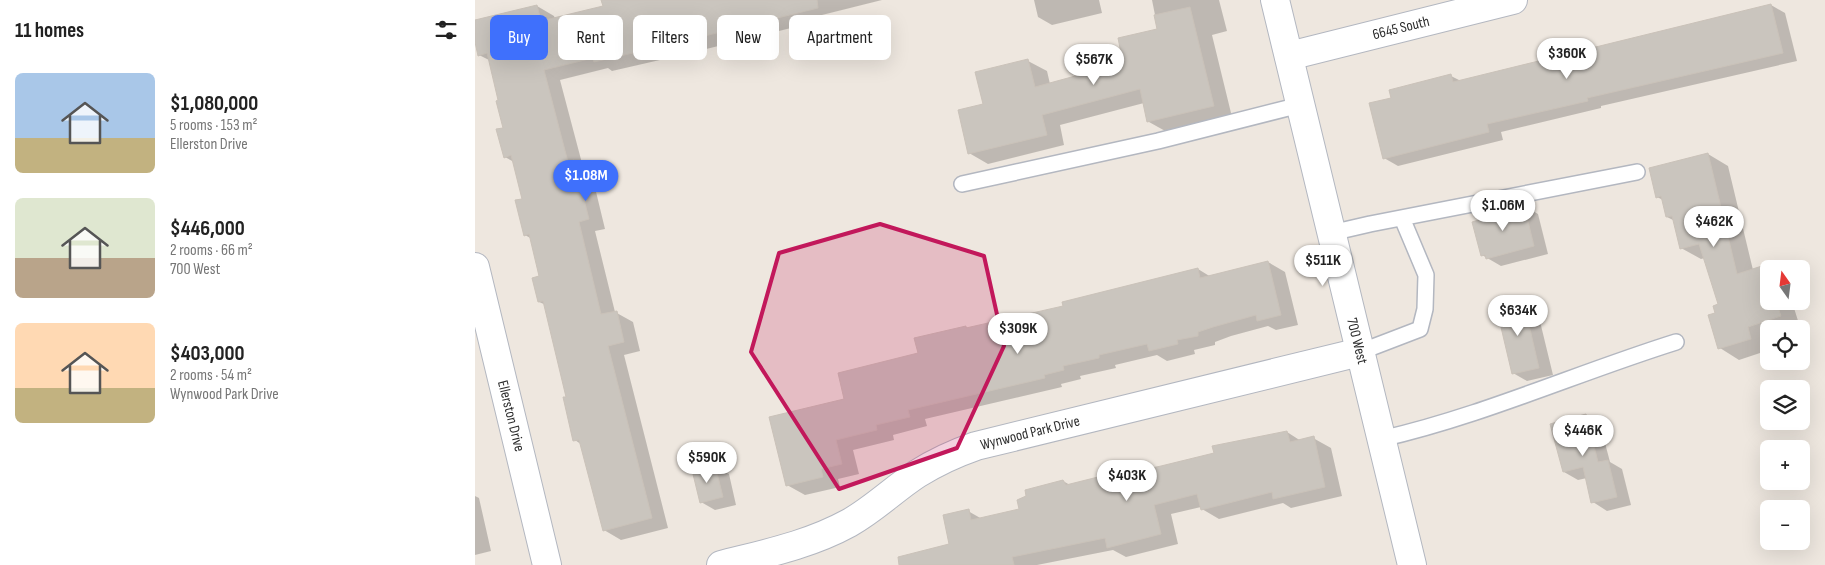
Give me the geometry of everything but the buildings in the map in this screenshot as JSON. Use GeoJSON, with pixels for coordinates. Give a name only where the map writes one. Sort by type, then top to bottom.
{"type":"FeatureCollection","features":[{"type":"Feature","properties":{"kind":"street","name":"700 West"},"geometry":{"type":"LineString","coordinates":[[1275,0],[1411,565]]}},
{"type":"Feature","properties":{"kind":"street","name":"6645 South"},"geometry":{"type":"LineString","coordinates":[[1289,56],[1513,0]]}},
{"type":"Feature","properties":{"kind":"street","name":"Ellerston Drive"},"geometry":{"type":"LineString","coordinates":[[477,282],[547,565]]}},
{"type":"Feature","properties":{"kind":"street","name":"Wynwood Park Drive"},"geometry":{"type":"LineString","coordinates":[[721,565],[807,542],[829,532],[865,513],[917,474],[956,453],[977,446],[1360,352]]}},
{"type":"Feature","properties":{"kind":"lane"},"geometry":{"type":"LineString","coordinates":[[962,184],[1158,141],[1300,105]]}},
{"type":"Feature","properties":{"kind":"lane"},"geometry":{"type":"LineString","coordinates":[[1331,233],[1637,172]]}},
{"type":"Feature","properties":{"kind":"lane"},"geometry":{"type":"LineString","coordinates":[[1360,352],[1420,329],[1425,309],[1426,275],[1402,218]]}},
{"type":"Feature","properties":{"kind":"lane"},"geometry":{"type":"LineString","coordinates":[[1381,439],[1420,430],[1535,392],[1630,356],[1676,342]]}},
{"type":"Feature","properties":{"kind":"highlighted area"},"geometry":{"type":"Polygon","coordinates":[[[880,224],[984,256],[1004,346],[957,448],[839,489],[751,352],[779,253],[880,224]]]}}]}
